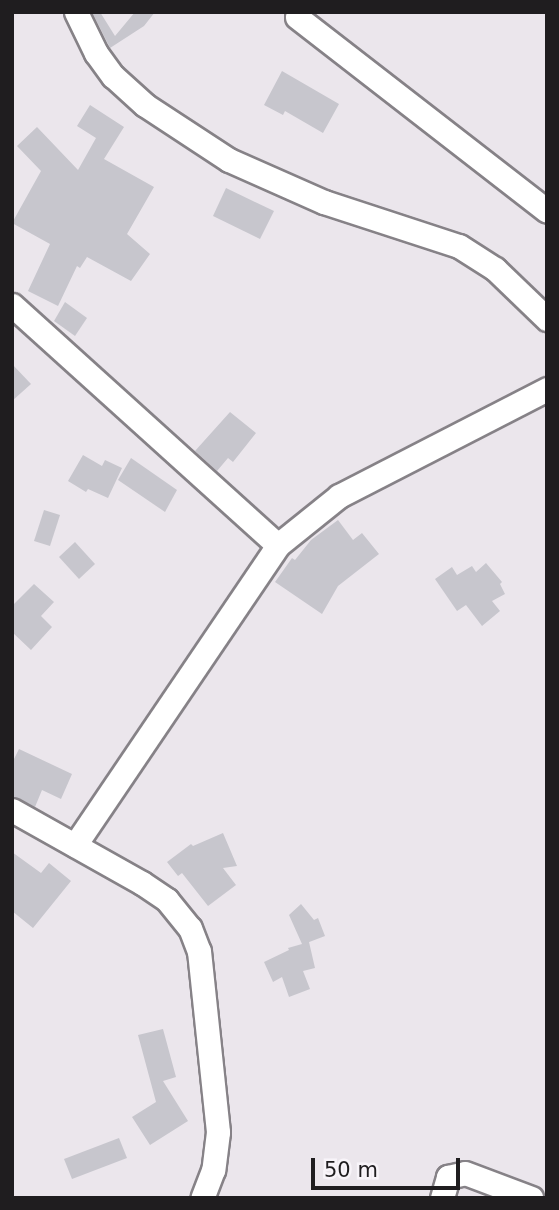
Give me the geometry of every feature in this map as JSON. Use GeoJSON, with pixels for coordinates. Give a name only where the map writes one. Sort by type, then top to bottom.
{"type":"FeatureCollection","features":[{"type":"Feature","properties":{"kind":"street"},"geometry":{"type":"LineString","coordinates":[[76,12],[96,52],[113,76],[145,105],[218,153],[324,202],[459,246],[495,269],[547,319]]}},
{"type":"Feature","properties":{"kind":"street"},"geometry":{"type":"LineString","coordinates":[[297,14],[547,211]]}},
{"type":"Feature","properties":{"kind":"street"},"geometry":{"type":"LineString","coordinates":[[12,304],[278,545]]}},
{"type":"Feature","properties":{"kind":"street"},"geometry":{"type":"LineString","coordinates":[[75,845],[278,545],[339,496],[547,389]]}},
{"type":"Feature","properties":{"kind":"street"},"geometry":{"type":"LineString","coordinates":[[12,810],[167,900],[190,928],[199,951],[218,1132],[213,1170],[201,1198]]}},
{"type":"Feature","properties":{"kind":"street"},"geometry":{"type":"LineString","coordinates":[[442,1198],[447,1178],[465,1173],[531,1198]]}},
{"type":"Feature","properties":{"kind":"building"},"geometry":{"type":"Polygon","coordinates":[[[92,12],[100,12],[115,36],[135,12],[155,12],[144,26],[110,48],[92,12]]]}},
{"type":"Feature","properties":{"kind":"building"},"geometry":{"type":"Polygon","coordinates":[[[282,71],[339,104],[323,133],[285,111],[283,115],[264,105],[282,71]]]}},
{"type":"Feature","properties":{"kind":"building"},"geometry":{"type":"Polygon","coordinates":[[[90,105],[124,127],[104,159],[154,187],[127,234],[150,254],[131,281],[87,257],[80,268],[77,266],[58,306],[28,291],[50,244],[12,223],[41,171],[17,146],[37,127],[78,170],[96,138],[77,126],[90,105]]]}},
{"type":"Feature","properties":{"kind":"building"},"geometry":{"type":"Polygon","coordinates":[[[226,188],[274,211],[260,239],[213,216],[226,188]]]}},
{"type":"Feature","properties":{"kind":"building"},"geometry":{"type":"Polygon","coordinates":[[[65,302],[87,318],[75,336],[54,321],[65,302]]]}},
{"type":"Feature","properties":{"kind":"building"},"geometry":{"type":"Polygon","coordinates":[[[12,364],[31,384],[12,401],[12,364]]]}},
{"type":"Feature","properties":{"kind":"building"},"geometry":{"type":"Polygon","coordinates":[[[230,412],[256,433],[233,462],[228,458],[217,471],[195,451],[230,412]]]}},
{"type":"Feature","properties":{"kind":"building"},"geometry":{"type":"Polygon","coordinates":[[[83,455],[102,466],[105,460],[122,468],[108,498],[88,489],[86,492],[68,481],[83,455]]]}},
{"type":"Feature","properties":{"kind":"building"},"geometry":{"type":"Polygon","coordinates":[[[131,458],[177,490],[165,512],[118,480],[131,458]]]}},
{"type":"Feature","properties":{"kind":"building"},"geometry":{"type":"Polygon","coordinates":[[[44,510],[60,515],[50,546],[34,541],[44,510]]]}},
{"type":"Feature","properties":{"kind":"building"},"geometry":{"type":"Polygon","coordinates":[[[338,520],[353,540],[362,533],[379,554],[338,586],[322,614],[275,582],[292,558],[295,560],[311,540],[338,520]]]}},
{"type":"Feature","properties":{"kind":"building"},"geometry":{"type":"Polygon","coordinates":[[[75,542],[95,564],[79,579],[59,557],[75,542]]]}},
{"type":"Feature","properties":{"kind":"building"},"geometry":{"type":"Polygon","coordinates":[[[486,563],[502,582],[500,584],[505,594],[492,601],[500,611],[482,626],[466,605],[457,611],[435,579],[452,567],[457,575],[472,566],[476,572],[486,563]]]}},
{"type":"Feature","properties":{"kind":"building"},"geometry":{"type":"Polygon","coordinates":[[[34,584],[54,602],[41,616],[52,627],[31,650],[12,632],[12,606],[34,584]]]}},
{"type":"Feature","properties":{"kind":"building"},"geometry":{"type":"Polygon","coordinates":[[[19,749],[72,774],[61,799],[42,790],[35,807],[12,796],[12,763],[19,749]]]}},
{"type":"Feature","properties":{"kind":"building"},"geometry":{"type":"Polygon","coordinates":[[[223,833],[237,866],[223,868],[236,885],[208,906],[182,873],[178,876],[167,862],[191,844],[193,846],[223,833]]]}},
{"type":"Feature","properties":{"kind":"building"},"geometry":{"type":"Polygon","coordinates":[[[12,852],[41,873],[49,863],[71,881],[33,928],[12,911],[12,852]]]}},
{"type":"Feature","properties":{"kind":"building"},"geometry":{"type":"Polygon","coordinates":[[[301,904],[314,920],[318,918],[325,936],[309,942],[315,968],[303,971],[310,989],[289,997],[282,977],[273,982],[264,962],[289,950],[288,948],[302,944],[289,915],[301,904]]]}},
{"type":"Feature","properties":{"kind":"building"},"geometry":{"type":"Polygon","coordinates":[[[163,1029],[176,1077],[163,1081],[188,1121],[150,1145],[132,1117],[156,1102],[138,1035],[163,1029]]]}},
{"type":"Feature","properties":{"kind":"building"},"geometry":{"type":"Polygon","coordinates":[[[119,1138],[127,1158],[72,1179],[64,1159],[119,1138]]]}}]}
